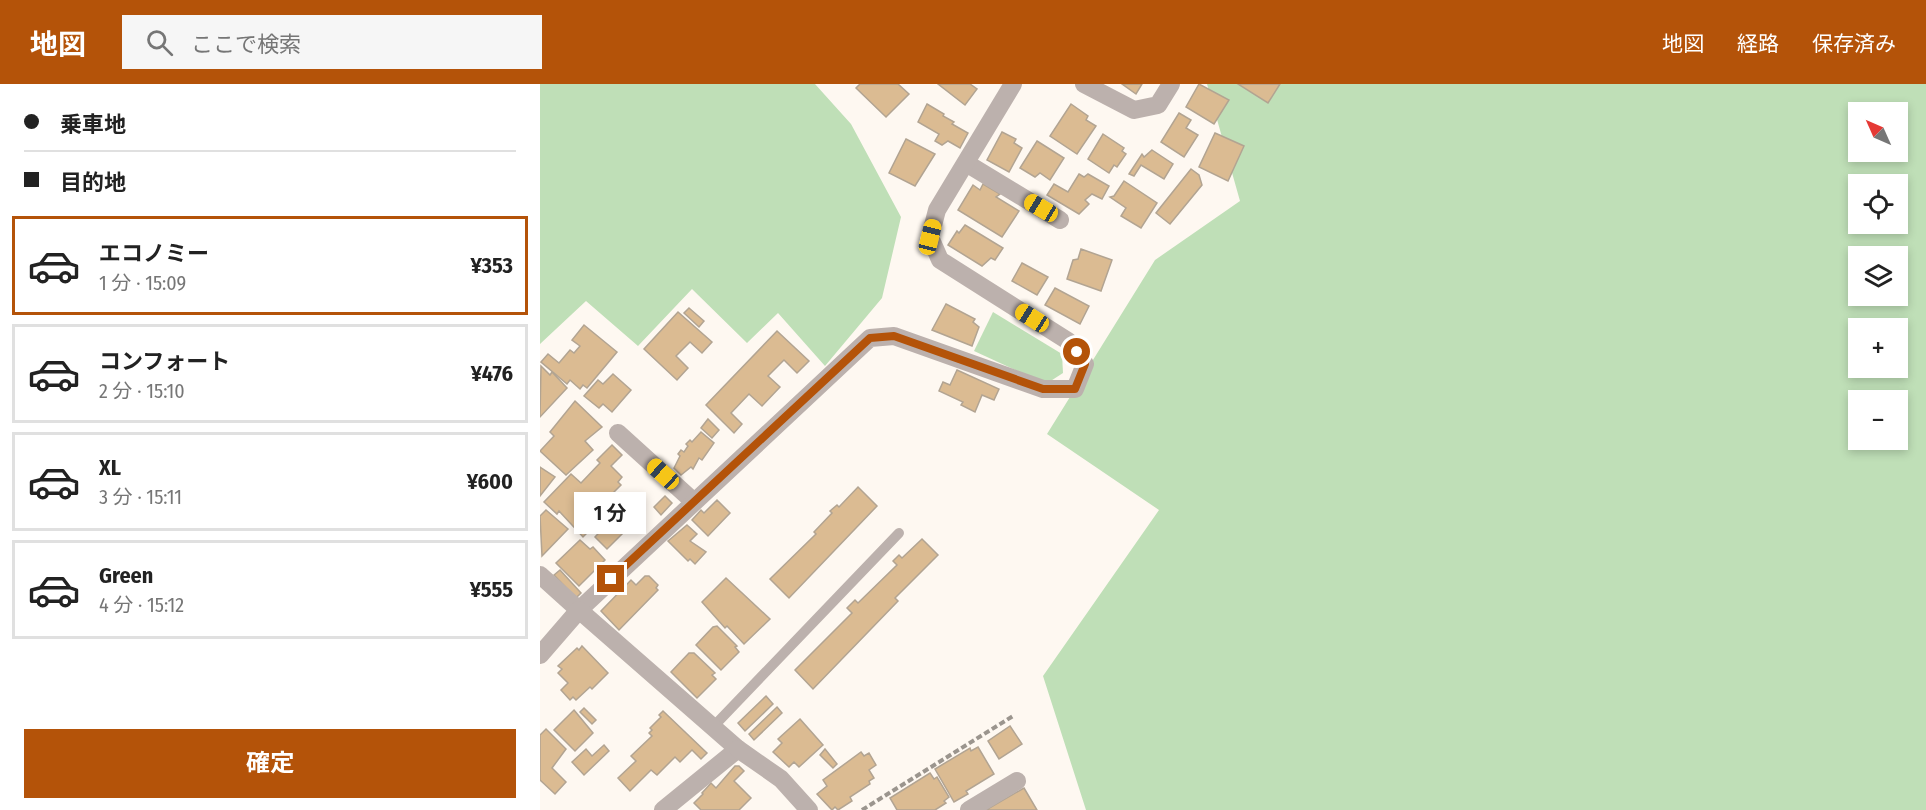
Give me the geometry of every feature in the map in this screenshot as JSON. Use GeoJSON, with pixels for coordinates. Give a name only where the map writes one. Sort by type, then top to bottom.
{"type":"FeatureCollection","features":[{"type":"Feature","properties":{"kind":"street"},"geometry":{"type":"LineString","coordinates":[[540,655],[579,610],[870,338],[894,336],[1043,389],[1075,389],[1085,364],[1068,341],[940,260],[930,237],[937,210],[1013,84]]}},
{"type":"Feature","properties":{"kind":"street"},"geometry":{"type":"LineString","coordinates":[[1084,84],[1134,110],[1158,105],[1171,84]]}},
{"type":"Feature","properties":{"kind":"street"},"geometry":{"type":"LineString","coordinates":[[966,163],[1060,220]]}},
{"type":"Feature","properties":{"kind":"street"},"geometry":{"type":"LineString","coordinates":[[618,433],[693,501]]}},
{"type":"Feature","properties":{"kind":"street"},"geometry":{"type":"LineString","coordinates":[[540,575],[738,749],[781,779],[809,810]]}},
{"type":"Feature","properties":{"kind":"street"},"geometry":{"type":"LineString","coordinates":[[663,810],[738,749]]}},
{"type":"Feature","properties":{"kind":"street"},"geometry":{"type":"LineString","coordinates":[[969,810],[1017,781]]}},
{"type":"Feature","properties":{"kind":"lane"},"geometry":{"type":"LineString","coordinates":[[713,727],[899,533]]}},
{"type":"Feature","properties":{"kind":"path"},"geometry":{"type":"LineString","coordinates":[[862,810],[1013,716]]}},
{"type":"Feature","properties":{"kind":"green space"},"geometry":{"type":"Polygon","coordinates":[[[540,84],[815,84],[851,124],[901,217],[882,298],[825,366],[778,313],[747,343],[692,289],[638,346],[586,301],[540,344],[540,84]]]}},
{"type":"Feature","properties":{"kind":"green space"},"geometry":{"type":"Polygon","coordinates":[[[1207,84],[1926,84],[1926,810],[1086,810],[1043,676],[1159,510],[1047,434],[1155,260],[1240,201],[1207,84]]]}},
{"type":"Feature","properties":{"kind":"green space"},"geometry":{"type":"Polygon","coordinates":[[[993,312],[1062,354],[1063,373],[1046,384],[974,351],[993,312]]]}},
{"type":"Feature","properties":{"kind":"building"},"geometry":{"type":"Polygon","coordinates":[[[860,84],[898,84],[909,94],[886,117],[856,88],[860,84]]]}},
{"type":"Feature","properties":{"kind":"building"},"geometry":{"type":"Polygon","coordinates":[[[938,84],[970,84],[977,89],[965,105],[938,84]]]}},
{"type":"Feature","properties":{"kind":"building"},"geometry":{"type":"Polygon","coordinates":[[[1122,84],[1142,84],[1136,94],[1122,84]]]}},
{"type":"Feature","properties":{"kind":"building"},"geometry":{"type":"Polygon","coordinates":[[[1199,84],[1229,100],[1214,124],[1186,107],[1199,84]]]}},
{"type":"Feature","properties":{"kind":"building"},"geometry":{"type":"Polygon","coordinates":[[[1238,84],[1280,84],[1268,103],[1238,84]]]}},
{"type":"Feature","properties":{"kind":"building"},"geometry":{"type":"Polygon","coordinates":[[[927,104],[954,122],[952,124],[968,133],[960,148],[948,141],[942,145],[935,141],[939,134],[918,122],[927,104]]]}},
{"type":"Feature","properties":{"kind":"building"},"geometry":{"type":"Polygon","coordinates":[[[1071,104],[1088,116],[1086,120],[1096,126],[1077,154],[1050,136],[1071,104]]]}},
{"type":"Feature","properties":{"kind":"building"},"geometry":{"type":"Polygon","coordinates":[[[1179,113],[1191,120],[1186,128],[1198,135],[1184,157],[1161,142],[1179,113]]]}},
{"type":"Feature","properties":{"kind":"building"},"geometry":{"type":"Polygon","coordinates":[[[1002,132],[1016,139],[1014,143],[1022,148],[1009,172],[987,160],[1002,132]]]}},
{"type":"Feature","properties":{"kind":"building"},"geometry":{"type":"Polygon","coordinates":[[[1215,133],[1244,146],[1228,181],[1199,167],[1215,133]]]}},
{"type":"Feature","properties":{"kind":"building"},"geometry":{"type":"Polygon","coordinates":[[[1103,134],[1124,148],[1122,151],[1126,154],[1117,167],[1114,165],[1109,173],[1088,159],[1103,134]]]}},
{"type":"Feature","properties":{"kind":"building"},"geometry":{"type":"Polygon","coordinates":[[[906,139],[935,154],[915,186],[889,173],[906,139]]]}},
{"type":"Feature","properties":{"kind":"building"},"geometry":{"type":"Polygon","coordinates":[[[1037,141],[1064,158],[1050,180],[1040,173],[1035,177],[1020,168],[1037,141]]]}},
{"type":"Feature","properties":{"kind":"building"},"geometry":{"type":"Polygon","coordinates":[[[1152,150],[1173,164],[1164,179],[1141,165],[1134,176],[1129,174],[1142,154],[1144,157],[1152,150]]]}},
{"type":"Feature","properties":{"kind":"building"},"geometry":{"type":"Polygon","coordinates":[[[1191,169],[1199,175],[1202,185],[1170,224],[1156,213],[1191,169]]]}},
{"type":"Feature","properties":{"kind":"building"},"geometry":{"type":"Polygon","coordinates":[[[1079,174],[1084,177],[1088,174],[1109,186],[1102,199],[1092,194],[1085,200],[1089,204],[1079,214],[1047,195],[1054,184],[1068,192],[1079,174]]]}},
{"type":"Feature","properties":{"kind":"building"},"geometry":{"type":"Polygon","coordinates":[[[1124,181],[1157,203],[1141,228],[1121,216],[1126,208],[1110,197],[1114,196],[1124,181]]]}},
{"type":"Feature","properties":{"kind":"building"},"geometry":{"type":"Polygon","coordinates":[[[983,184],[1000,194],[996,197],[1019,211],[1002,237],[958,210],[973,185],[980,190],[983,184]]]}},
{"type":"Feature","properties":{"kind":"building"},"geometry":{"type":"Polygon","coordinates":[[[965,225],[1003,248],[995,260],[991,258],[982,266],[948,245],[957,231],[959,233],[965,225]]]}},
{"type":"Feature","properties":{"kind":"building"},"geometry":{"type":"Polygon","coordinates":[[[1081,249],[1112,260],[1101,291],[1067,279],[1073,260],[1078,259],[1081,249]]]}},
{"type":"Feature","properties":{"kind":"building"},"geometry":{"type":"Polygon","coordinates":[[[1022,263],[1048,277],[1037,295],[1012,281],[1022,263]]]}},
{"type":"Feature","properties":{"kind":"building"},"geometry":{"type":"Polygon","coordinates":[[[1055,288],[1089,306],[1080,324],[1045,305],[1055,288]]]}},
{"type":"Feature","properties":{"kind":"building"},"geometry":{"type":"Polygon","coordinates":[[[946,304],[975,319],[973,322],[979,327],[972,346],[932,330],[946,304]]]}},
{"type":"Feature","properties":{"kind":"building"},"geometry":{"type":"Polygon","coordinates":[[[689,308],[704,321],[699,327],[684,313],[689,308]]]}},
{"type":"Feature","properties":{"kind":"building"},"geometry":{"type":"Polygon","coordinates":[[[678,312],[712,342],[702,353],[690,342],[676,356],[688,368],[677,380],[644,349],[678,312]]]}},
{"type":"Feature","properties":{"kind":"building"},"geometry":{"type":"Polygon","coordinates":[[[584,325],[617,352],[587,388],[583,385],[580,389],[570,380],[567,384],[541,362],[548,354],[559,363],[570,350],[574,353],[580,346],[572,340],[584,325]]]}},
{"type":"Feature","properties":{"kind":"building"},"geometry":{"type":"Polygon","coordinates":[[[777,331],[809,361],[797,373],[784,360],[768,376],[780,387],[762,406],[749,394],[731,413],[742,424],[734,433],[706,405],[777,331]]]}},
{"type":"Feature","properties":{"kind":"building"},"geometry":{"type":"Polygon","coordinates":[[[541,366],[550,375],[552,372],[567,388],[540,417],[541,366]]]}},
{"type":"Feature","properties":{"kind":"building"},"geometry":{"type":"Polygon","coordinates":[[[957,370],[999,389],[994,400],[982,395],[975,412],[961,405],[963,402],[939,391],[943,382],[950,385],[957,370]]]}},
{"type":"Feature","properties":{"kind":"building"},"geometry":{"type":"Polygon","coordinates":[[[613,374],[631,390],[612,412],[603,404],[599,408],[584,396],[598,380],[603,384],[613,374]]]}},
{"type":"Feature","properties":{"kind":"building"},"geometry":{"type":"Polygon","coordinates":[[[575,401],[602,427],[585,441],[593,450],[566,475],[540,451],[554,436],[550,432],[575,401]]]}},
{"type":"Feature","properties":{"kind":"building"},"geometry":{"type":"Polygon","coordinates":[[[708,419],[719,430],[712,438],[701,428],[708,419]]]}},
{"type":"Feature","properties":{"kind":"building"},"geometry":{"type":"Polygon","coordinates":[[[701,432],[714,443],[702,460],[699,458],[693,469],[691,467],[681,475],[674,468],[680,456],[678,454],[681,450],[684,452],[688,446],[686,444],[690,440],[692,442],[701,432]]]}},
{"type":"Feature","properties":{"kind":"building"},"geometry":{"type":"Polygon","coordinates":[[[612,445],[622,455],[611,466],[622,477],[618,482],[621,485],[611,495],[618,502],[595,525],[599,528],[594,533],[590,530],[583,537],[559,511],[557,514],[544,502],[571,474],[581,483],[600,463],[597,460],[612,445]]]}},
{"type":"Feature","properties":{"kind":"building"},"geometry":{"type":"Polygon","coordinates":[[[540,467],[555,477],[540,496],[540,467]]]}},
{"type":"Feature","properties":{"kind":"building"},"geometry":{"type":"Polygon","coordinates":[[[858,487],[877,506],[789,598],[770,579],[816,534],[814,532],[832,513],[830,511],[837,505],[839,507],[858,487]]]}},
{"type":"Feature","properties":{"kind":"building"},"geometry":{"type":"Polygon","coordinates":[[[665,496],[672,503],[661,515],[654,507],[665,496]]]}},
{"type":"Feature","properties":{"kind":"building"},"geometry":{"type":"Polygon","coordinates":[[[717,500],[730,513],[708,536],[692,520],[701,510],[704,513],[717,500]]]}},
{"type":"Feature","properties":{"kind":"building"},"geometry":{"type":"Polygon","coordinates":[[[546,510],[568,529],[542,556],[540,516],[546,510]]]}},
{"type":"Feature","properties":{"kind":"building"},"geometry":{"type":"Polygon","coordinates":[[[612,519],[625,531],[607,549],[595,537],[612,519]]]}},
{"type":"Feature","properties":{"kind":"building"},"geometry":{"type":"Polygon","coordinates":[[[687,525],[697,534],[690,541],[706,552],[695,564],[690,559],[688,561],[668,541],[687,525]]]}},
{"type":"Feature","properties":{"kind":"building"},"geometry":{"type":"Polygon","coordinates":[[[922,539],[938,555],[895,598],[898,601],[813,689],[795,670],[852,613],[847,608],[855,600],[858,603],[897,565],[893,561],[899,555],[902,558],[922,539]]]}},
{"type":"Feature","properties":{"kind":"building"},"geometry":{"type":"Polygon","coordinates":[[[580,540],[590,549],[593,547],[605,560],[579,586],[556,563],[580,540]]]}},
{"type":"Feature","properties":{"kind":"building"},"geometry":{"type":"Polygon","coordinates":[[[560,570],[581,593],[576,598],[554,575],[560,570]]]}},
{"type":"Feature","properties":{"kind":"building"},"geometry":{"type":"Polygon","coordinates":[[[645,576],[649,576],[658,585],[656,588],[658,590],[619,630],[601,611],[631,580],[636,585],[645,576]]]}},
{"type":"Feature","properties":{"kind":"building"},"geometry":{"type":"Polygon","coordinates":[[[726,578],[770,619],[744,644],[727,626],[725,628],[702,602],[726,578]]]}},
{"type":"Feature","properties":{"kind":"building"},"geometry":{"type":"Polygon","coordinates":[[[717,626],[737,646],[735,647],[739,652],[721,670],[696,645],[713,627],[717,626]]]}},
{"type":"Feature","properties":{"kind":"building"},"geometry":{"type":"Polygon","coordinates":[[[582,646],[608,673],[592,689],[590,687],[576,700],[573,697],[570,700],[561,690],[568,683],[558,673],[562,669],[558,666],[582,646]]]}},
{"type":"Feature","properties":{"kind":"building"},"geometry":{"type":"Polygon","coordinates":[[[689,653],[694,653],[715,673],[712,675],[716,679],[697,698],[671,672],[689,653]]]}},
{"type":"Feature","properties":{"kind":"building"},"geometry":{"type":"Polygon","coordinates":[[[766,696],[773,704],[745,731],[738,723],[766,696]]]}},
{"type":"Feature","properties":{"kind":"building"},"geometry":{"type":"Polygon","coordinates":[[[777,707],[782,713],[754,740],[749,734],[777,707]]]}},
{"type":"Feature","properties":{"kind":"building"},"geometry":{"type":"Polygon","coordinates":[[[584,708],[596,720],[592,724],[580,712],[584,708]]]}},
{"type":"Feature","properties":{"kind":"building"},"geometry":{"type":"Polygon","coordinates":[[[574,710],[593,733],[575,751],[554,730],[574,710]]]}},
{"type":"Feature","properties":{"kind":"building"},"geometry":{"type":"Polygon","coordinates":[[[663,711],[707,753],[701,759],[692,750],[680,762],[675,757],[657,775],[651,770],[630,791],[618,778],[636,761],[631,756],[652,736],[649,733],[652,730],[650,728],[661,717],[659,715],[663,711]]]}},
{"type":"Feature","properties":{"kind":"building"},"geometry":{"type":"Polygon","coordinates":[[[800,719],[823,745],[799,767],[794,762],[789,767],[773,752],[782,743],[778,739],[800,719]]]}},
{"type":"Feature","properties":{"kind":"building"},"geometry":{"type":"Polygon","coordinates":[[[1010,726],[1022,744],[999,759],[988,741],[1010,726]]]}},
{"type":"Feature","properties":{"kind":"building"},"geometry":{"type":"Polygon","coordinates":[[[546,729],[566,749],[552,768],[566,782],[555,794],[540,780],[540,735],[546,729]]]}},
{"type":"Feature","properties":{"kind":"building"},"geometry":{"type":"Polygon","coordinates":[[[604,745],[609,751],[584,775],[572,762],[586,749],[592,756],[604,745]]]}},
{"type":"Feature","properties":{"kind":"building"},"geometry":{"type":"Polygon","coordinates":[[[978,747],[994,774],[966,791],[968,794],[954,802],[935,769],[970,748],[971,751],[978,747]]]}},
{"type":"Feature","properties":{"kind":"building"},"geometry":{"type":"Polygon","coordinates":[[[825,749],[837,764],[833,768],[820,755],[825,749]]]}},
{"type":"Feature","properties":{"kind":"building"},"geometry":{"type":"Polygon","coordinates":[[[861,752],[864,756],[869,753],[876,765],[869,770],[874,778],[869,781],[870,784],[850,797],[852,801],[838,810],[835,807],[832,810],[817,794],[827,786],[823,780],[861,752]]]}},
{"type":"Feature","properties":{"kind":"building"},"geometry":{"type":"Polygon","coordinates":[[[735,766],[739,766],[744,771],[734,781],[751,798],[739,810],[701,810],[694,803],[711,783],[716,788],[735,766]]]}},
{"type":"Feature","properties":{"kind":"building"},"geometry":{"type":"Polygon","coordinates":[[[930,773],[934,779],[937,777],[949,797],[944,801],[946,803],[935,810],[897,810],[890,798],[930,773]]]}},
{"type":"Feature","properties":{"kind":"building"},"geometry":{"type":"Polygon","coordinates":[[[1024,788],[1037,810],[986,810],[1024,788]]]}},
{"type":"Feature","properties":{"kind":"route"},"geometry":{"type":"LineString","coordinates":[[611,579],[870,338],[894,336],[1043,389],[1075,389],[1085,364],[1077,352]]}}]}
